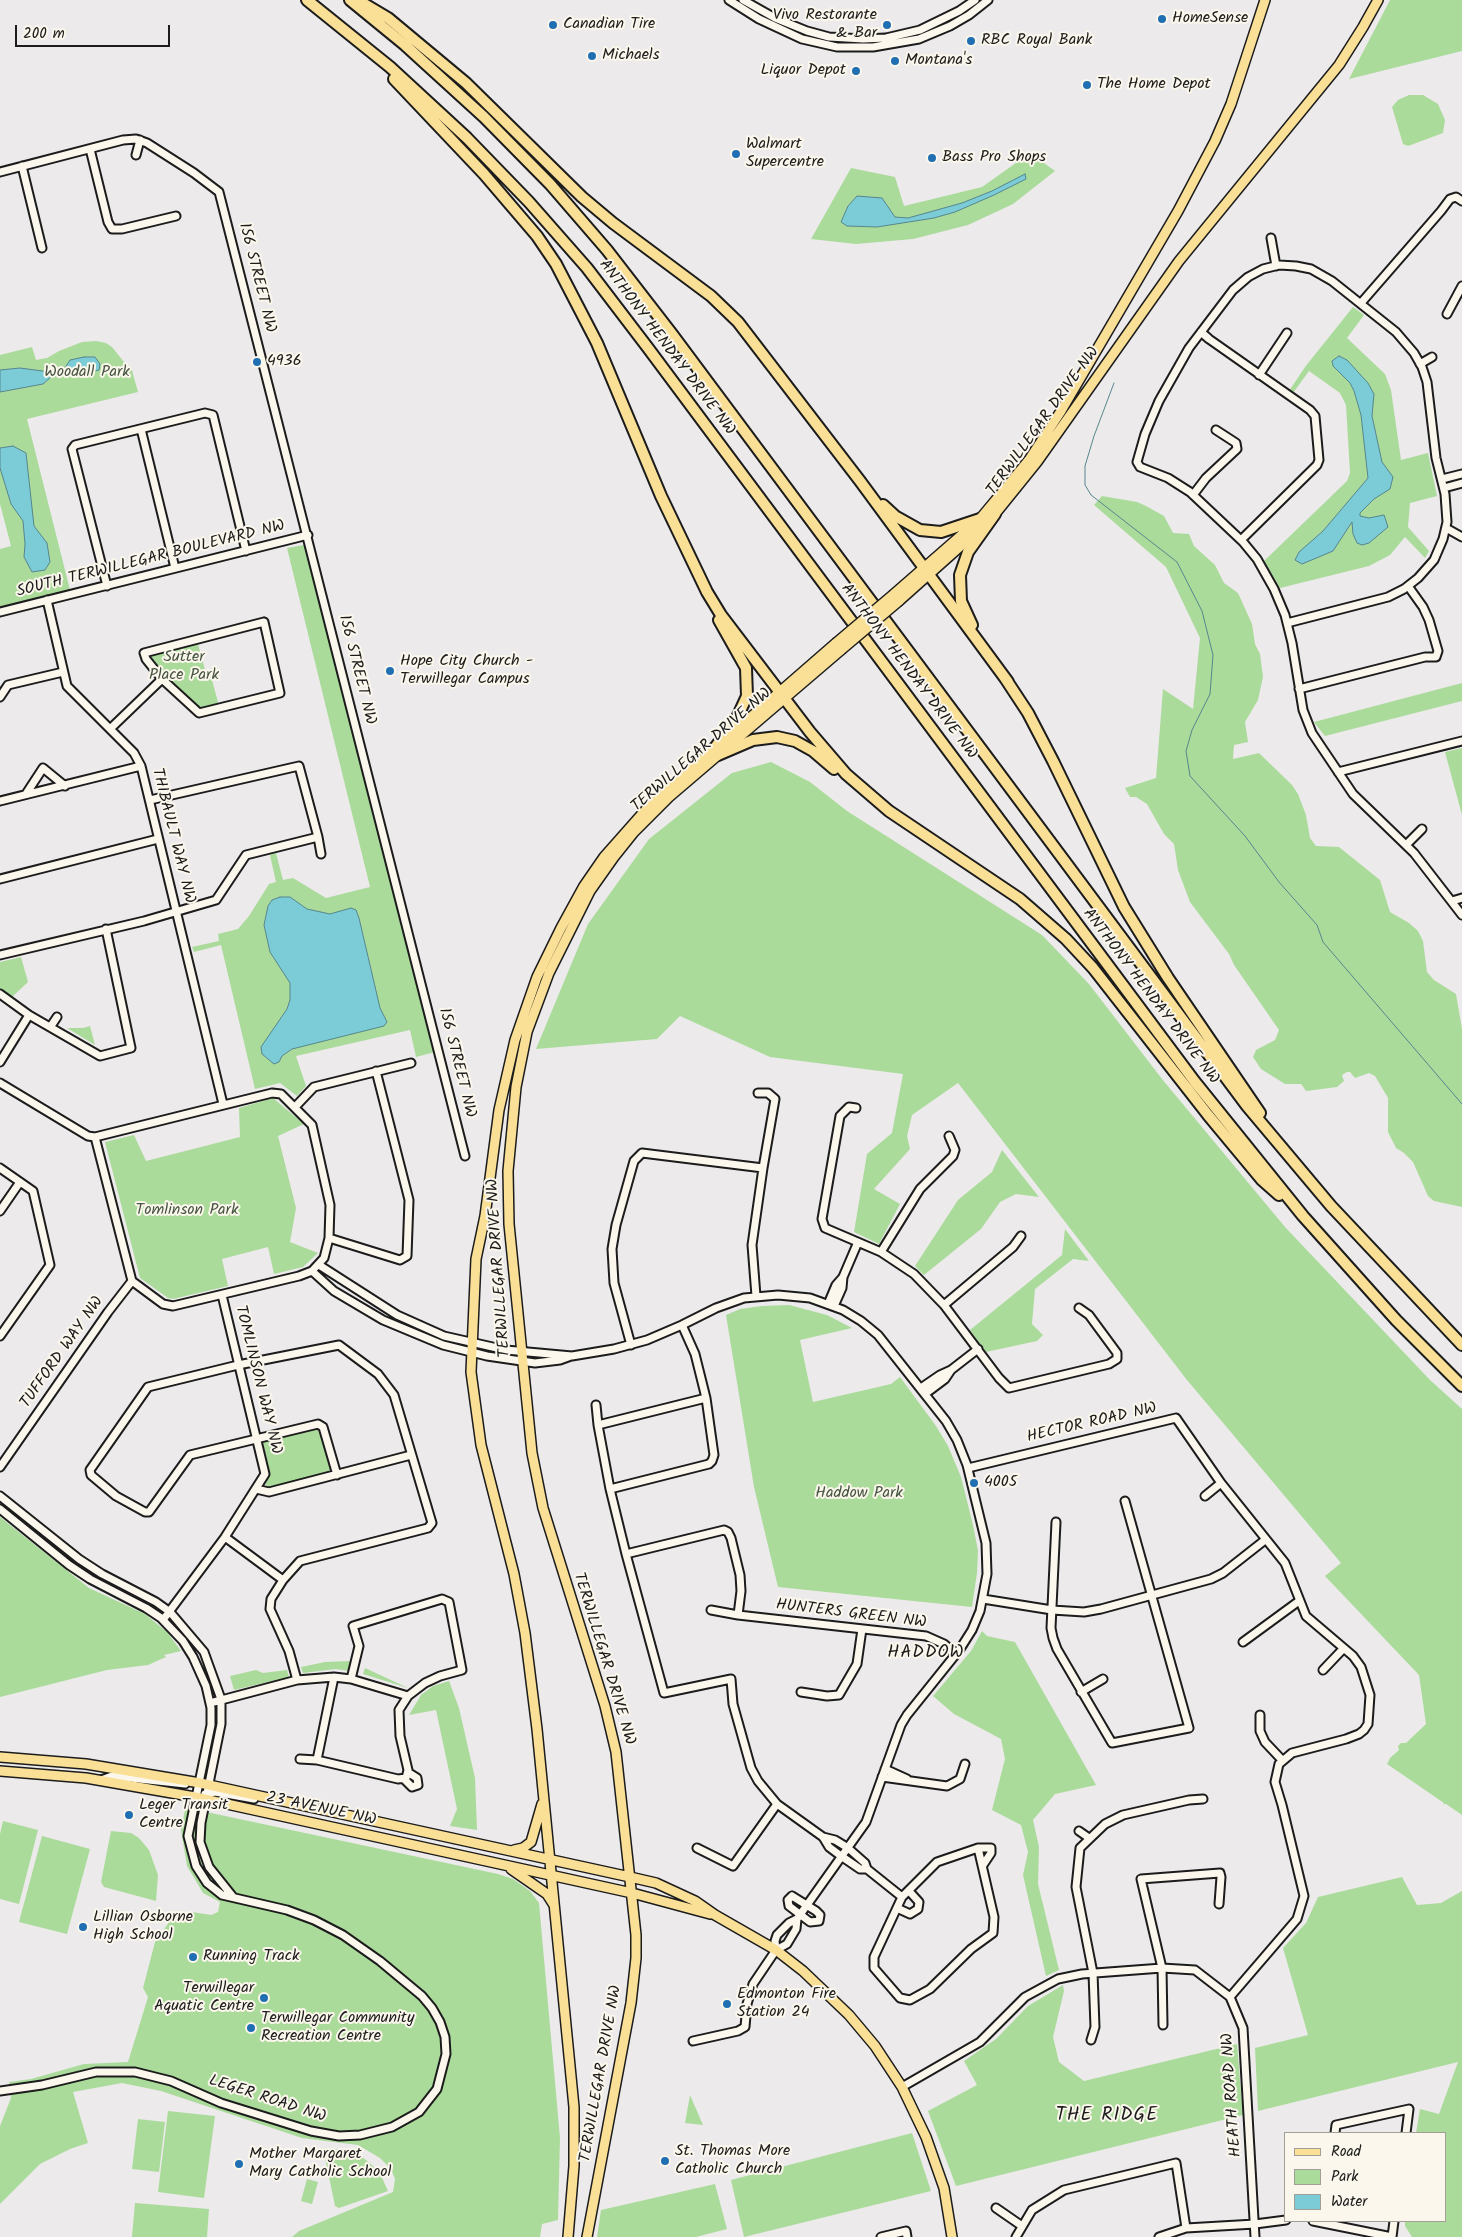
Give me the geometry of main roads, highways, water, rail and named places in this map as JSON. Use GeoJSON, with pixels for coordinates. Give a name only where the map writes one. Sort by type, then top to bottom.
{"type":"FeatureCollection","features":[{"type":"Feature","properties":{"kind":"highway","name":"ANTHONY HENDAY DRIVE NW"},"geometry":{"type":"LineString","coordinates":[[306,0],[358,40],[467,138],[529,202],[587,268],[1195,1082],[1303,1216],[1396,1320],[1462,1386]]}},
{"type":"Feature","properties":{"kind":"highway","name":"ANTHONY HENDAY DRIVE NW"},"geometry":{"type":"LineString","coordinates":[[350,0],[405,45],[484,117],[544,178],[607,250],[672,334],[1181,1020],[1247,1106],[1331,1206],[1462,1345]]}},
{"type":"Feature","properties":{"kind":"highway"},"geometry":{"type":"LineString","coordinates":[[358,0],[388,18],[466,83],[582,197],[612,223],[680,271],[724,308],[763,352],[1008,682]]}},
{"type":"Feature","properties":{"kind":"highway"},"geometry":{"type":"LineString","coordinates":[[358,40],[484,174],[537,236],[556,264],[597,343],[661,496],[692,564],[721,615],[782,695],[846,774],[889,811],[1020,899],[1066,939],[1093,968],[1202,1108],[1262,1180],[1303,1216]]}},
{"type":"Feature","properties":{"kind":"highway"},"geometry":{"type":"LineString","coordinates":[[860,481],[895,516],[920,530],[941,532],[980,519]]}},
{"type":"Feature","properties":{"kind":"highway"},"geometry":{"type":"LineString","coordinates":[[995,514],[968,552],[960,575],[961,601],[966,615],[1028,713],[1124,907],[1168,978],[1283,1149]]}},
{"type":"Feature","properties":{"kind":"highway"},"geometry":{"type":"LineString","coordinates":[[707,592],[722,626],[746,668],[747,682],[747,696],[744,707],[716,752]]}},
{"type":"Feature","properties":{"kind":"highway"},"geometry":{"type":"LineString","coordinates":[[716,752],[753,740],[777,737],[795,741],[813,751],[834,769],[846,774]]}},
{"type":"Feature","properties":{"kind":"main road","name":"TERWILLEGAR DRIVE NW"},"geometry":{"type":"LineString","coordinates":[[926,572],[980,519],[1007,488],[1046,435],[1197,176],[1230,104],[1265,0]]}},
{"type":"Feature","properties":{"kind":"main road","name":"TERWILLEGAR DRIVE NW"},"geometry":{"type":"LineString","coordinates":[[568,2237],[574,2166],[574,2107],[551,1859],[525,1633],[514,1574],[481,1445],[472,1383],[470,1348],[476,1259],[485,1216],[499,1110],[515,1040],[537,977],[560,928],[584,886],[604,857],[650,805],[716,752],[995,514],[1037,462],[1179,261],[1339,65],[1378,0]]}},
{"type":"Feature","properties":{"kind":"main road","name":"TERWILLEGAR DRIVE NW"},"geometry":{"type":"LineString","coordinates":[[587,2237],[633,1988],[636,1950],[632,1893],[616,1752],[605,1706],[543,1508],[532,1453],[508,1224],[508,1171],[516,1087],[523,1051],[533,1014],[569,930],[590,891],[634,832],[716,752]]}},
{"type":"Feature","properties":{"kind":"main road","name":"23 AVENUE NW"},"geometry":{"type":"LineString","coordinates":[[0,1757],[86,1764],[199,1784],[208,1793],[507,1866],[632,1893],[715,1915]]}},
{"type":"Feature","properties":{"kind":"main road","name":"23 AVENUE NW"},"geometry":{"type":"LineString","coordinates":[[0,1771],[99,1780],[195,1797],[208,1793],[311,1807],[630,1877],[671,1889],[695,1901],[715,1915]]}},
{"type":"Feature","properties":{"kind":"main road"},"geometry":{"type":"LineString","coordinates":[[511,1851],[523,1848],[531,1842],[544,1798]]}},
{"type":"Feature","properties":{"kind":"main road"},"geometry":{"type":"LineString","coordinates":[[507,1866],[547,1894],[556,1910]]}},
{"type":"Feature","properties":{"kind":"main road"},"geometry":{"type":"LineString","coordinates":[[715,1915],[776,1950],[822,1988],[875,2046],[902,2087],[919,2119],[938,2169],[950,2219],[952,2237]]}},
{"type":"Feature","properties":{"kind":"water"},"geometry":{"type":"Polygon","coordinates":[[[1025,174],[1026,179],[994,195],[955,212],[934,218],[877,227],[847,226],[841,222],[848,206],[857,196],[882,198],[895,217],[908,218],[962,203],[992,191],[1025,174]]]}},
{"type":"Feature","properties":{"kind":"water"},"geometry":{"type":"Polygon","coordinates":[[[1339,356],[1347,360],[1368,383],[1374,394],[1372,416],[1382,462],[1393,477],[1390,489],[1374,499],[1360,513],[1360,516],[1369,518],[1384,515],[1388,527],[1369,543],[1362,545],[1357,543],[1353,534],[1352,522],[1333,551],[1302,564],[1295,560],[1299,552],[1323,531],[1368,478],[1361,415],[1354,391],[1350,383],[1333,366],[1332,361],[1339,356]]]}},
{"type":"Feature","properties":{"kind":"water"},"geometry":{"type":"Polygon","coordinates":[[[95,357],[100,364],[99,370],[82,375],[73,372],[51,377],[43,384],[0,392],[0,370],[20,368],[50,372],[65,368],[70,360],[95,357]]]}},
{"type":"Feature","properties":{"kind":"water"},"geometry":{"type":"Polygon","coordinates":[[[13,446],[26,453],[34,526],[47,543],[50,562],[45,570],[32,572],[24,557],[23,521],[11,504],[0,468],[0,448],[13,446]]]}},
{"type":"Feature","properties":{"kind":"water"},"geometry":{"type":"Polygon","coordinates":[[[280,897],[290,897],[307,909],[330,914],[351,908],[356,910],[380,1008],[387,1022],[384,1026],[292,1049],[282,1056],[279,1062],[274,1064],[262,1054],[261,1047],[287,1009],[290,1000],[290,983],[270,952],[264,925],[268,906],[272,900],[280,897]]]}},
{"type":"Feature","properties":{"kind":"waterway"},"geometry":{"type":"LineString","coordinates":[[1114,383],[1085,466],[1085,485],[1091,495],[1177,562],[1202,611],[1213,655],[1210,694],[1192,730],[1186,751],[1190,776],[1245,836],[1279,882],[1317,925],[1323,942],[1462,1104]]}},
{"type":"Feature","properties":{"kind":"place","name":"HomeSense"},"geometry":{"type":"Point","coordinates":[1162,19]}},
{"type":"Feature","properties":{"kind":"place","name":"Canadian Tire"},"geometry":{"type":"Point","coordinates":[553,25]}},
{"type":"Feature","properties":{"kind":"place","name":"Vivo Restorante & Bar"},"geometry":{"type":"Point","coordinates":[887,25]}},
{"type":"Feature","properties":{"kind":"place","name":"RBC Royal Bank"},"geometry":{"type":"Point","coordinates":[971,41]}},
{"type":"Feature","properties":{"kind":"place","name":"Michaels"},"geometry":{"type":"Point","coordinates":[592,56]}},
{"type":"Feature","properties":{"kind":"place","name":"Montana's"},"geometry":{"type":"Point","coordinates":[895,61]}},
{"type":"Feature","properties":{"kind":"place","name":"Liquor Depot"},"geometry":{"type":"Point","coordinates":[856,71]}},
{"type":"Feature","properties":{"kind":"place","name":"The Home Depot"},"geometry":{"type":"Point","coordinates":[1087,85]}},
{"type":"Feature","properties":{"kind":"place","name":"Walmart Supercentre"},"geometry":{"type":"Point","coordinates":[736,154]}},
{"type":"Feature","properties":{"kind":"place","name":"Bass Pro Shops"},"geometry":{"type":"Point","coordinates":[932,158]}},
{"type":"Feature","properties":{"kind":"place","name":"4936"},"geometry":{"type":"Point","coordinates":[257,362]}},
{"type":"Feature","properties":{"kind":"place","name":"Hope City Church - Terwillegar Campus"},"geometry":{"type":"Point","coordinates":[390,671]}},
{"type":"Feature","properties":{"kind":"place","name":"4005"},"geometry":{"type":"Point","coordinates":[974,1483]}},
{"type":"Feature","properties":{"kind":"place","name":"Leger Transit Centre"},"geometry":{"type":"Point","coordinates":[129,1815]}},
{"type":"Feature","properties":{"kind":"place","name":"Lillian Osborne High School"},"geometry":{"type":"Point","coordinates":[83,1927]}},
{"type":"Feature","properties":{"kind":"place","name":"Running Track"},"geometry":{"type":"Point","coordinates":[193,1957]}},
{"type":"Feature","properties":{"kind":"place","name":"Terwillegar Aquatic Centre"},"geometry":{"type":"Point","coordinates":[264,1998]}},
{"type":"Feature","properties":{"kind":"place","name":"Edmonton Fire Station 24"},"geometry":{"type":"Point","coordinates":[727,2004]}},
{"type":"Feature","properties":{"kind":"place","name":"Terwillegar Community Recreation Centre"},"geometry":{"type":"Point","coordinates":[251,2028]}},
{"type":"Feature","properties":{"kind":"place","name":"St. Thomas More Catholic Church"},"geometry":{"type":"Point","coordinates":[665,2161]}},
{"type":"Feature","properties":{"kind":"place","name":"Mother Margaret Mary Catholic School"},"geometry":{"type":"Point","coordinates":[239,2164]}},
{"type":"Feature","properties":{"kind":"district","name":"HADDOW"},"geometry":{"type":"Point","coordinates":[926,1654]}},
{"type":"Feature","properties":{"kind":"district","name":"THE RIDGE"},"geometry":{"type":"Point","coordinates":[1107,2117]}},
{"type":"Feature","properties":{"kind":"park label","name":"Woodall Park"},"geometry":{"type":"Point","coordinates":[87,373]}},
{"type":"Feature","properties":{"kind":"park label","name":"Sutter Place Park"},"geometry":{"type":"Point","coordinates":[184,667]}},
{"type":"Feature","properties":{"kind":"park label","name":"Tomlinson Park"},"geometry":{"type":"Point","coordinates":[187,1211]}},
{"type":"Feature","properties":{"kind":"park label","name":"Haddow Park"},"geometry":{"type":"Point","coordinates":[859,1494]}}]}
